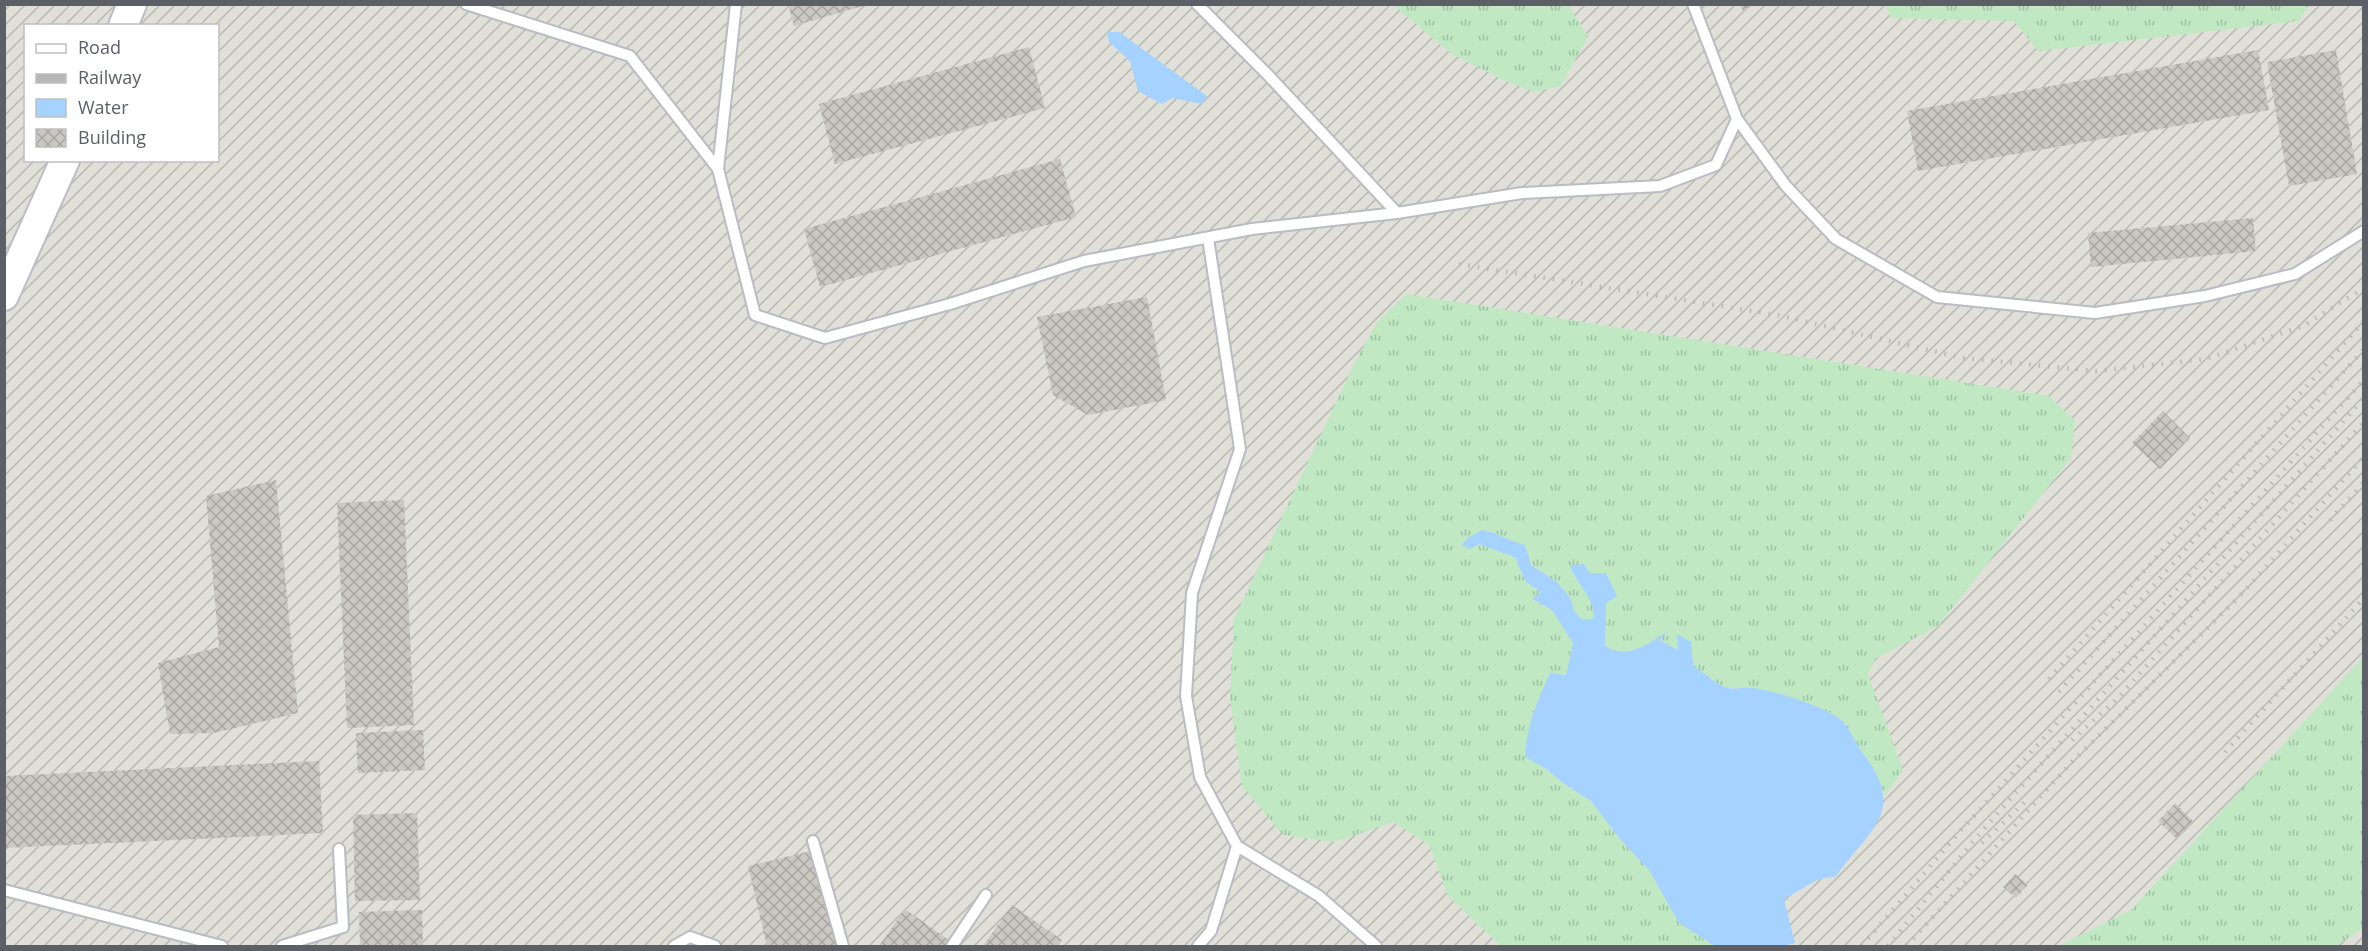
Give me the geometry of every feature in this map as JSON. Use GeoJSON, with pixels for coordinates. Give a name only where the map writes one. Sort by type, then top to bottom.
{"type":"FeatureCollection","features":[{"type":"Feature","properties":{"kind":"street"},"geometry":{"type":"LineString","coordinates":[[124,24],[132,4]]}},
{"type":"Feature","properties":{"kind":"street"},"geometry":{"type":"LineString","coordinates":[[4,296],[64,162]]}},
{"type":"Feature","properties":{"kind":"lane"},"geometry":{"type":"LineString","coordinates":[[466,4],[630,56],[718,169]]}},
{"type":"Feature","properties":{"kind":"lane"},"geometry":{"type":"LineString","coordinates":[[736,4],[718,169],[755,315],[825,338],[950,304],[1084,261],[1252,229],[1397,213],[1522,192],[1660,186],[1716,165],[1737,119]]}},
{"type":"Feature","properties":{"kind":"lane"},"geometry":{"type":"LineString","coordinates":[[1197,4],[1268,75],[1397,213]]}},
{"type":"Feature","properties":{"kind":"lane"},"geometry":{"type":"LineString","coordinates":[[1693,4],[1737,119],[1786,186],[1836,239],[1937,297],[2095,313],[2205,296],[2295,274],[2364,231]]}},
{"type":"Feature","properties":{"kind":"lane"},"geometry":{"type":"LineString","coordinates":[[1208,238],[1239,449],[1192,593],[1186,696],[1200,777],[1237,846],[1319,896],[1376,946]]}},
{"type":"Feature","properties":{"kind":"lane"},"geometry":{"type":"LineString","coordinates":[[813,841],[843,946]]}},
{"type":"Feature","properties":{"kind":"lane"},"geometry":{"type":"LineString","coordinates":[[1198,946],[1210,931],[1237,846]]}},
{"type":"Feature","properties":{"kind":"lane"},"geometry":{"type":"LineString","coordinates":[[282,946],[343,927],[339,849]]}},
{"type":"Feature","properties":{"kind":"lane"},"geometry":{"type":"LineString","coordinates":[[4,890],[222,946]]}},
{"type":"Feature","properties":{"kind":"lane"},"geometry":{"type":"LineString","coordinates":[[952,946],[986,895]]}},
{"type":"Feature","properties":{"kind":"lane"},"geometry":{"type":"LineString","coordinates":[[674,946],[690,937],[715,946]]}},
{"type":"Feature","properties":{"kind":"shaded area"},"geometry":{"type":"Polygon","coordinates":[[[5,5],[2363,5],[2363,946],[5,946],[5,5]]]}},
{"type":"Feature","properties":{"kind":"green space"},"geometry":{"type":"Polygon","coordinates":[[[1393,5],[1568,5],[1588,36],[1561,86],[1534,92],[1501,79],[1452,54],[1393,5]]]}},
{"type":"Feature","properties":{"kind":"green space"},"geometry":{"type":"Polygon","coordinates":[[[1885,5],[2309,5],[2299,21],[2038,51],[2014,21],[1891,18],[1885,5]]]}},
{"type":"Feature","properties":{"kind":"green space"},"geometry":{"type":"Polygon","coordinates":[[[1406,294],[2049,396],[2075,421],[2071,458],[1938,626],[1875,659],[1868,674],[1903,770],[1885,795],[1873,767],[1851,737],[1844,722],[1754,688],[1724,688],[1693,665],[1691,642],[1677,635],[1678,651],[1660,639],[1665,633],[1636,649],[1613,650],[1605,646],[1606,603],[1573,574],[1593,601],[1595,619],[1583,620],[1575,613],[1570,598],[1557,582],[1531,564],[1525,545],[1505,540],[1496,533],[1479,544],[1515,557],[1526,582],[1541,593],[1532,600],[1552,610],[1573,643],[1566,676],[1550,674],[1540,694],[1530,725],[1526,757],[1591,801],[1620,839],[1649,870],[1679,923],[1715,946],[1501,946],[1448,896],[1429,845],[1394,822],[1334,842],[1283,835],[1242,786],[1230,697],[1234,619],[1356,360],[1378,321],[1406,294]]]}},
{"type":"Feature","properties":{"kind":"green space"},"geometry":{"type":"Polygon","coordinates":[[[2363,657],[2363,929],[2335,946],[2058,946],[2131,910],[2363,657]]]}},
{"type":"Feature","properties":{"kind":"water"},"geometry":{"type":"Polygon","coordinates":[[[1107,32],[1119,32],[1207,96],[1202,104],[1172,98],[1162,104],[1138,91],[1130,61],[1109,42],[1107,32]]]}},
{"type":"Feature","properties":{"kind":"water"},"geometry":{"type":"Polygon","coordinates":[[[1482,530],[1525,545],[1531,565],[1557,582],[1570,598],[1575,613],[1583,620],[1594,618],[1593,609],[1570,565],[1584,564],[1590,573],[1606,573],[1617,596],[1606,603],[1605,646],[1613,650],[1630,651],[1646,645],[1668,631],[1660,640],[1678,650],[1677,634],[1691,642],[1693,665],[1719,684],[1730,688],[1754,688],[1775,692],[1814,705],[1836,716],[1845,724],[1876,772],[1882,790],[1883,805],[1872,831],[1836,876],[1817,880],[1784,899],[1795,943],[1782,946],[1715,946],[1679,923],[1649,870],[1620,839],[1591,801],[1545,768],[1525,757],[1530,725],[1541,694],[1550,673],[1566,675],[1573,643],[1552,610],[1532,599],[1541,592],[1526,582],[1515,557],[1479,544],[1470,549],[1462,545],[1468,538],[1482,530]]]}},
{"type":"Feature","properties":{"kind":"building"},"geometry":{"type":"Polygon","coordinates":[[[788,4],[866,4],[866,5],[794,26],[788,4]]]}},
{"type":"Feature","properties":{"kind":"building"},"geometry":{"type":"Polygon","coordinates":[[[1740,4],[1756,4],[1743,11],[1740,4]]]}},
{"type":"Feature","properties":{"kind":"building"},"geometry":{"type":"Polygon","coordinates":[[[1029,47],[1045,108],[835,164],[819,104],[1029,47]]]}},
{"type":"Feature","properties":{"kind":"building"},"geometry":{"type":"Polygon","coordinates":[[[2258,50],[2269,110],[1918,171],[1907,111],[2258,50]]]}},
{"type":"Feature","properties":{"kind":"building"},"geometry":{"type":"Polygon","coordinates":[[[2336,50],[2357,174],[2289,186],[2267,62],[2336,50]]]}},
{"type":"Feature","properties":{"kind":"building"},"geometry":{"type":"Polygon","coordinates":[[[1060,159],[1076,217],[820,287],[804,229],[1060,159]]]}},
{"type":"Feature","properties":{"kind":"building"},"geometry":{"type":"Polygon","coordinates":[[[2253,218],[2256,251],[2091,267],[2088,233],[2253,218]]]}},
{"type":"Feature","properties":{"kind":"building"},"geometry":{"type":"Polygon","coordinates":[[[1147,297],[1166,400],[1088,415],[1053,395],[1037,317],[1147,297]]]}},
{"type":"Feature","properties":{"kind":"building"},"geometry":{"type":"Polygon","coordinates":[[[2163,411],[2190,438],[2160,469],[2132,443],[2163,411]]]}},
{"type":"Feature","properties":{"kind":"building"},"geometry":{"type":"Polygon","coordinates":[[[276,480],[298,713],[214,733],[170,734],[158,663],[219,647],[206,496],[276,480]]]}},
{"type":"Feature","properties":{"kind":"building"},"geometry":{"type":"Polygon","coordinates":[[[404,500],[414,725],[347,728],[337,503],[404,500]]]}},
{"type":"Feature","properties":{"kind":"building"},"geometry":{"type":"Polygon","coordinates":[[[423,730],[425,770],[358,773],[356,733],[423,730]]]}},
{"type":"Feature","properties":{"kind":"building"},"geometry":{"type":"Polygon","coordinates":[[[319,761],[323,833],[4,848],[4,776],[319,761]]]}},
{"type":"Feature","properties":{"kind":"building"},"geometry":{"type":"Polygon","coordinates":[[[2175,803],[2193,821],[2176,838],[2158,821],[2175,803]]]}},
{"type":"Feature","properties":{"kind":"building"},"geometry":{"type":"Polygon","coordinates":[[[417,813],[420,900],[355,901],[353,815],[417,813]]]}},
{"type":"Feature","properties":{"kind":"building"},"geometry":{"type":"Polygon","coordinates":[[[823,848],[846,946],[767,946],[748,866],[823,848]]]}},
{"type":"Feature","properties":{"kind":"building"},"geometry":{"type":"Polygon","coordinates":[[[2015,874],[2028,885],[2016,898],[2003,887],[2015,874]]]}},
{"type":"Feature","properties":{"kind":"building"},"geometry":{"type":"Polygon","coordinates":[[[1012,905],[1062,940],[1058,946],[983,946],[1012,905]]]}},
{"type":"Feature","properties":{"kind":"building"},"geometry":{"type":"Polygon","coordinates":[[[905,909],[953,943],[950,946],[879,946],[905,909]]]}},
{"type":"Feature","properties":{"kind":"building"},"geometry":{"type":"Polygon","coordinates":[[[422,910],[423,946],[360,946],[359,912],[422,910]]]}},
{"type":"Feature","properties":{"kind":"railway"},"geometry":{"type":"LineString","coordinates":[[1459,264],[1777,315],[1963,358],[2096,371],[2206,359],[2303,326],[2364,288]]}},
{"type":"Feature","properties":{"kind":"railway"},"geometry":{"type":"LineString","coordinates":[[2049,679],[2364,321]]}},
{"type":"Feature","properties":{"kind":"railway"},"geometry":{"type":"LineString","coordinates":[[2059,692],[2364,349]]}},
{"type":"Feature","properties":{"kind":"railway"},"geometry":{"type":"LineString","coordinates":[[1862,946],[1957,835],[2364,380]]}},
{"type":"Feature","properties":{"kind":"railway"},"geometry":{"type":"LineString","coordinates":[[1888,946],[1976,838],[2364,398]]}},
{"type":"Feature","properties":{"kind":"railway"},"geometry":{"type":"LineString","coordinates":[[2072,740],[2117,699],[2364,422]]}},
{"type":"Feature","properties":{"kind":"railway"},"geometry":{"type":"LineString","coordinates":[[1907,946],[2069,765],[2236,600],[2364,457]]}},
{"type":"Feature","properties":{"kind":"railway"},"geometry":{"type":"LineString","coordinates":[[2330,520],[2364,482]]}},
{"type":"Feature","properties":{"kind":"railway"},"geometry":{"type":"LineString","coordinates":[[2225,752],[2364,598]]}},
{"type":"Feature","properties":{"kind":"railway"},"geometry":{"type":"LineString","coordinates":[[1982,843],[2028,799]]}}]}
